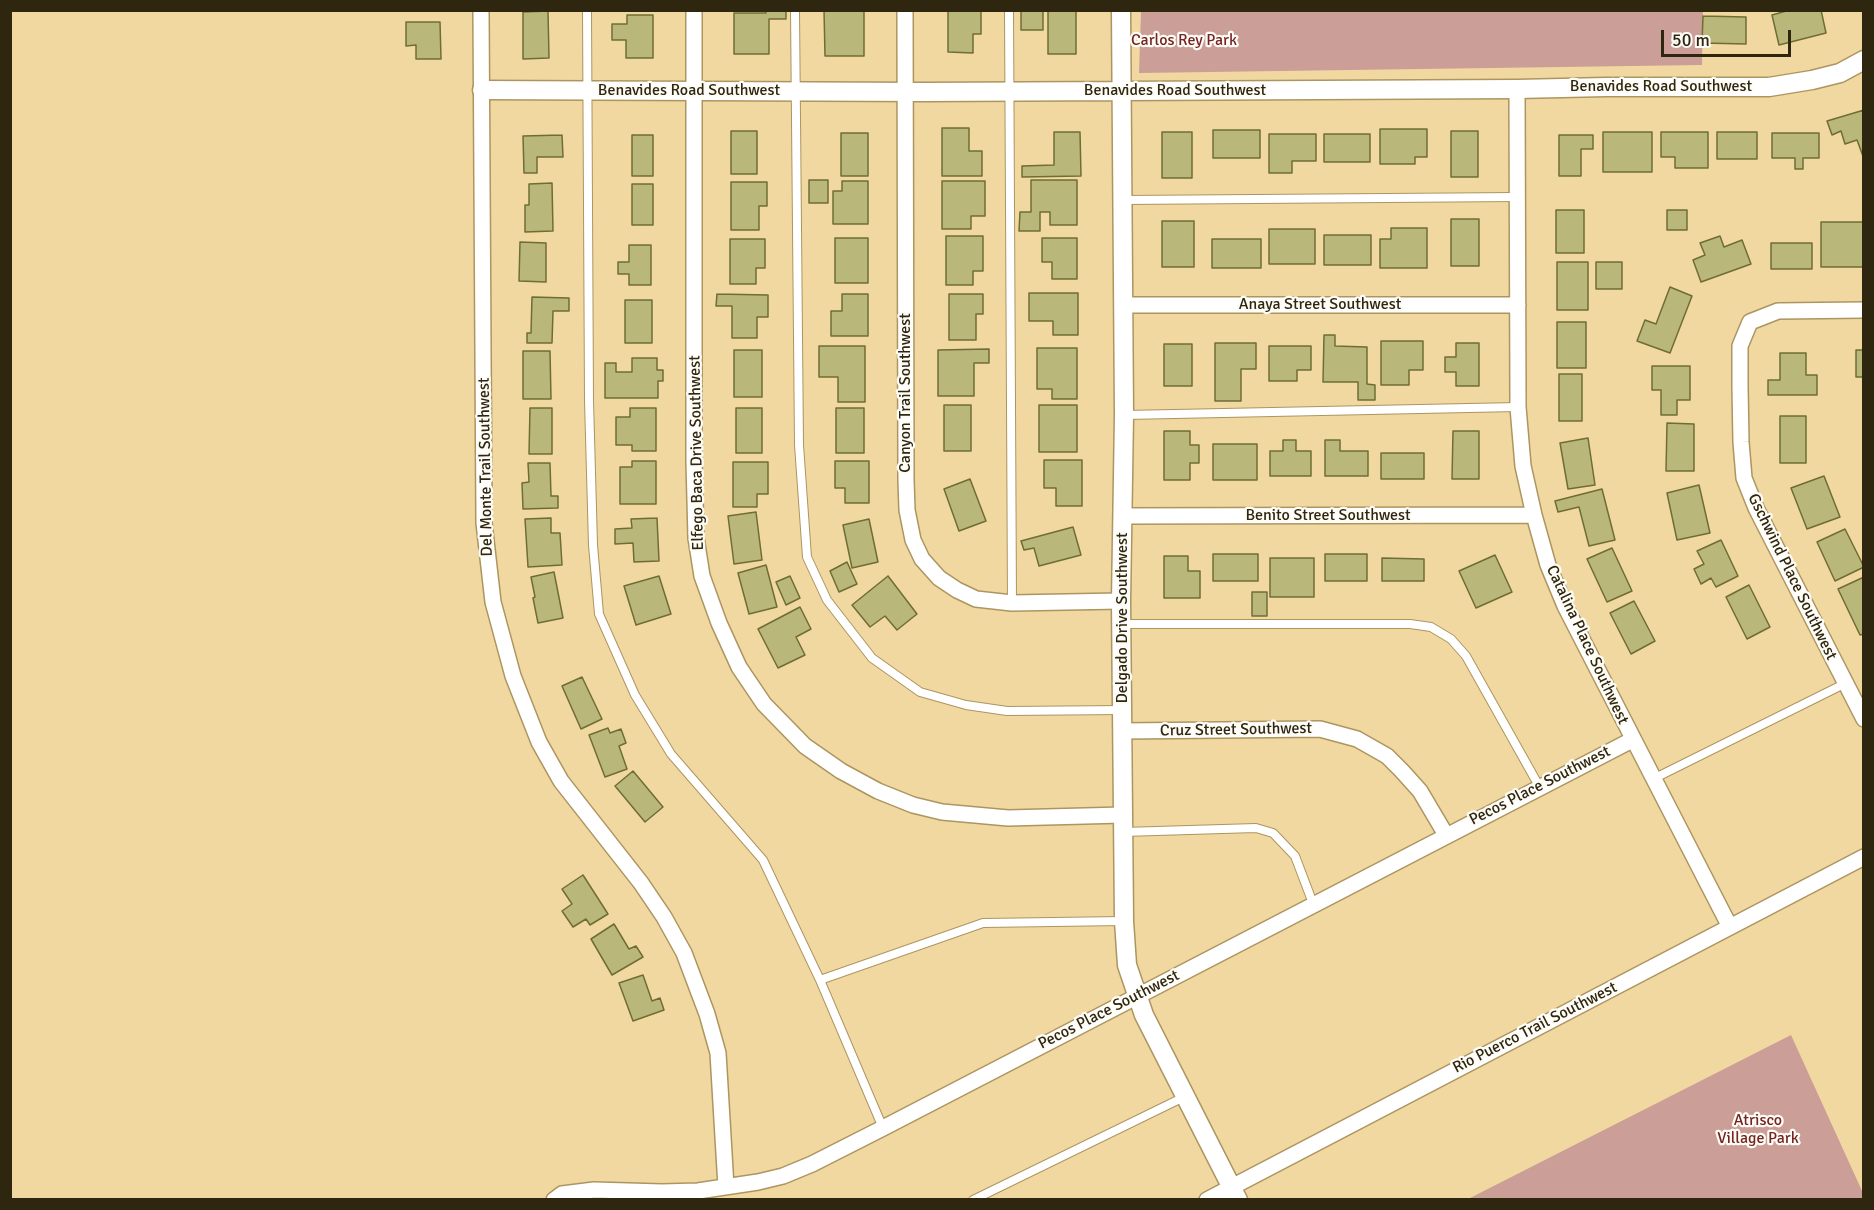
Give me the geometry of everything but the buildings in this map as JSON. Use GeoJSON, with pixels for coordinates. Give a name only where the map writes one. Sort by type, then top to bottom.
{"type":"FeatureCollection","features":[{"type":"Feature","properties":{"kind":"street","name":"Del Monte Trail Southwest"},"geometry":{"type":"LineString","coordinates":[[481,10],[484,523],[493,602],[513,676],[539,742],[561,782],[641,883],[684,952],[707,1014],[718,1053],[726,1187]]}},
{"type":"Feature","properties":{"kind":"street","name":"Elfego Baca Drive Southwest"},"geometry":{"type":"LineString","coordinates":[[694,10],[696,538],[702,576],[719,623],[739,667],[764,704],[805,746],[841,771],[878,791],[913,805],[942,812],[1123,824]]}},
{"type":"Feature","properties":{"kind":"street","name":"Canyon Trail Southwest"},"geometry":{"type":"LineString","coordinates":[[905,10],[906,480],[907,510],[913,540],[922,559],[939,578],[976,599],[1012,603],[1121,601]]}},
{"type":"Feature","properties":{"kind":"street","name":"Delgado Drive Southwest"},"geometry":{"type":"LineString","coordinates":[[1121,10],[1124,415],[1121,624],[1124,921],[1127,965],[1136,996],[1234,1193]]}},
{"type":"Feature","properties":{"kind":"street","name":"Benavides Road Southwest"},"geometry":{"type":"LineString","coordinates":[[482,90],[906,92],[1768,87],[1840,73],[1863,60]]}},
{"type":"Feature","properties":{"kind":"street","name":"Catalina Place Southwest"},"geometry":{"type":"LineString","coordinates":[[1517,89],[1518,407],[1523,466],[1534,515],[1548,565],[1565,606],[1730,927]]}},
{"type":"Feature","properties":{"kind":"street","name":"Anaya Street Southwest"},"geometry":{"type":"LineString","coordinates":[[1123,305],[1518,305]]}},
{"type":"Feature","properties":{"kind":"street","name":"Gschwind Place Southwest"},"geometry":{"type":"LineString","coordinates":[[1863,310],[1778,311],[1750,322],[1740,346],[1741,442],[1744,478],[1756,508],[1863,720]]}},
{"type":"Feature","properties":{"kind":"street","name":"Benito Street Southwest"},"geometry":{"type":"LineString","coordinates":[[1123,516],[1534,515]]}},
{"type":"Feature","properties":{"kind":"street","name":"Cruz Street Southwest"},"geometry":{"type":"LineString","coordinates":[[1123,731],[1320,729],[1358,739],[1387,756],[1402,771],[1420,791],[1446,835]]}},
{"type":"Feature","properties":{"kind":"street","name":"Pecos Place Southwest"},"geometry":{"type":"LineString","coordinates":[[558,1197],[594,1190],[698,1191],[758,1182],[783,1176],[812,1164],[1314,906],[1539,786],[1632,740]]}},
{"type":"Feature","properties":{"kind":"street","name":"Rio Puerco Trail Southwest"},"geometry":{"type":"LineString","coordinates":[[1208,1200],[1234,1193],[1863,857]]}},
{"type":"Feature","properties":{"kind":"lane"},"geometry":{"type":"LineString","coordinates":[[587,10],[589,401],[593,545],[600,614],[635,695],[671,754],[763,860],[820,980],[883,1128]]}},
{"type":"Feature","properties":{"kind":"lane"},"geometry":{"type":"LineString","coordinates":[[795,10],[799,445],[807,557],[827,600],[872,658],[920,692],[966,705],[1007,711],[1123,710]]}},
{"type":"Feature","properties":{"kind":"lane"},"geometry":{"type":"LineString","coordinates":[[1009,10],[1012,603]]}},
{"type":"Feature","properties":{"kind":"lane"},"geometry":{"type":"LineString","coordinates":[[1122,200],[1518,197]]}},
{"type":"Feature","properties":{"kind":"lane"},"geometry":{"type":"LineString","coordinates":[[1124,415],[1518,407]]}},
{"type":"Feature","properties":{"kind":"lane"},"geometry":{"type":"LineString","coordinates":[[1121,624],[1410,624],[1431,627],[1451,639],[1466,656],[1539,786]]}},
{"type":"Feature","properties":{"kind":"lane"},"geometry":{"type":"LineString","coordinates":[[1653,779],[1845,684]]}},
{"type":"Feature","properties":{"kind":"lane"},"geometry":{"type":"LineString","coordinates":[[1123,824],[1256,828],[1273,832],[1295,856],[1314,906]]}},
{"type":"Feature","properties":{"kind":"lane"},"geometry":{"type":"LineString","coordinates":[[820,980],[983,923],[1124,921]]}},
{"type":"Feature","properties":{"kind":"lane"},"geometry":{"type":"LineString","coordinates":[[973,1200],[1185,1097]]}},
{"type":"Feature","properties":{"kind":"green space","name":"Carlos Rey Park"},"geometry":{"type":"Polygon","coordinates":[[[1141,11],[1703,11],[1702,65],[1139,73],[1141,11]]]}},
{"type":"Feature","properties":{"kind":"green space","name":"Atrisco Village Park"},"geometry":{"type":"Polygon","coordinates":[[[1791,1035],[1863,1193],[1863,1199],[1468,1199],[1791,1035]]]}}]}
